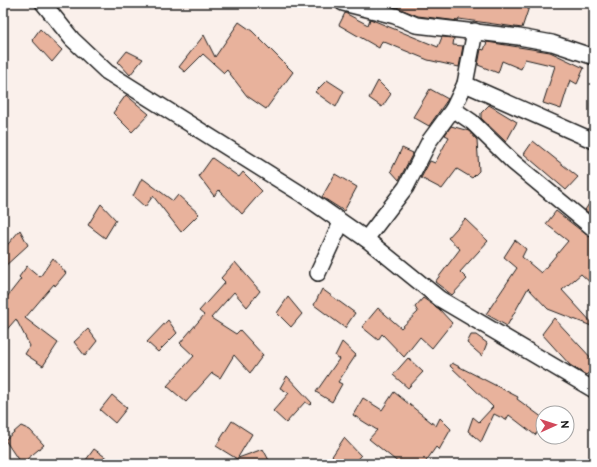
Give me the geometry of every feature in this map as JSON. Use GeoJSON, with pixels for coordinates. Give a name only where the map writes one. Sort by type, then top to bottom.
{"type":"FeatureCollection","features":[{"type":"Feature","properties":{"kind":"street"},"geometry":{"type":"LineString","coordinates":[[43,3],[72,40],[107,72],[193,127],[271,174],[366,239],[440,299],[594,390]]}},
{"type":"Feature","properties":{"kind":"street"},"geometry":{"type":"LineString","coordinates":[[343,3],[395,16],[416,26],[475,31],[519,37],[552,43],[594,57]]}},
{"type":"Feature","properties":{"kind":"street"},"geometry":{"type":"LineString","coordinates":[[366,239],[406,187],[430,140],[454,109],[465,84],[475,31]]}},
{"type":"Feature","properties":{"kind":"street"},"geometry":{"type":"LineString","coordinates":[[465,84],[594,141]]}},
{"type":"Feature","properties":{"kind":"street"},"geometry":{"type":"LineString","coordinates":[[454,109],[472,122],[513,162],[594,229]]}},
{"type":"Feature","properties":{"kind":"street"},"geometry":{"type":"LineString","coordinates":[[318,273],[341,223]]}},
{"type":"Feature","properties":{"kind":"building"},"geometry":{"type":"Polygon","coordinates":[[[386,3],[517,3],[529,7],[522,28],[459,19],[458,21],[418,16],[386,3]]]}},
{"type":"Feature","properties":{"kind":"building"},"geometry":{"type":"Polygon","coordinates":[[[345,13],[368,25],[370,19],[438,47],[442,37],[454,38],[453,45],[463,46],[459,67],[428,60],[382,41],[379,48],[339,25],[345,13]]]}},
{"type":"Feature","properties":{"kind":"building"},"geometry":{"type":"Polygon","coordinates":[[[239,22],[252,31],[293,72],[266,109],[247,96],[227,70],[224,73],[203,54],[185,72],[179,67],[204,35],[215,57],[239,22]]]}},
{"type":"Feature","properties":{"kind":"building"},"geometry":{"type":"Polygon","coordinates":[[[40,29],[62,50],[52,62],[32,40],[40,29]]]}},
{"type":"Feature","properties":{"kind":"building"},"geometry":{"type":"Polygon","coordinates":[[[487,42],[550,52],[584,68],[577,84],[570,80],[561,109],[543,103],[555,66],[525,59],[521,69],[502,61],[498,73],[478,65],[481,49],[484,50],[487,42]]]}},
{"type":"Feature","properties":{"kind":"building"},"geometry":{"type":"Polygon","coordinates":[[[127,51],[143,59],[130,75],[118,62],[127,51]]]}},
{"type":"Feature","properties":{"kind":"building"},"geometry":{"type":"Polygon","coordinates":[[[327,80],[344,91],[336,107],[315,92],[327,80]]]}},
{"type":"Feature","properties":{"kind":"building"},"geometry":{"type":"Polygon","coordinates":[[[378,81],[391,94],[382,107],[369,98],[378,81]]]}},
{"type":"Feature","properties":{"kind":"building"},"geometry":{"type":"Polygon","coordinates":[[[430,89],[448,99],[429,126],[413,117],[430,89]]]}},
{"type":"Feature","properties":{"kind":"building"},"geometry":{"type":"Polygon","coordinates":[[[126,95],[149,114],[132,132],[113,113],[126,95]]]}},
{"type":"Feature","properties":{"kind":"building"},"geometry":{"type":"Polygon","coordinates":[[[489,105],[517,122],[506,142],[481,118],[481,113],[489,105]]]}},
{"type":"Feature","properties":{"kind":"building"},"geometry":{"type":"Polygon","coordinates":[[[451,126],[469,131],[477,140],[479,171],[472,178],[457,169],[442,189],[421,178],[430,161],[435,163],[449,137],[445,135],[451,126]]]}},
{"type":"Feature","properties":{"kind":"building"},"geometry":{"type":"Polygon","coordinates":[[[533,141],[578,177],[566,190],[524,154],[533,141]]]}},
{"type":"Feature","properties":{"kind":"building"},"geometry":{"type":"Polygon","coordinates":[[[402,148],[413,153],[399,180],[391,171],[402,148]]]}},
{"type":"Feature","properties":{"kind":"building"},"geometry":{"type":"Polygon","coordinates":[[[212,158],[239,177],[243,172],[262,191],[242,214],[219,190],[214,196],[199,176],[212,158]]]}},
{"type":"Feature","properties":{"kind":"building"},"geometry":{"type":"Polygon","coordinates":[[[335,174],[357,187],[344,211],[322,197],[335,174]]]}},
{"type":"Feature","properties":{"kind":"building"},"geometry":{"type":"Polygon","coordinates":[[[142,178],[173,201],[178,195],[199,214],[181,232],[153,196],[145,207],[133,196],[142,178]]]}},
{"type":"Feature","properties":{"kind":"building"},"geometry":{"type":"Polygon","coordinates":[[[594,196],[594,217],[585,210],[594,196]]]}},
{"type":"Feature","properties":{"kind":"building"},"geometry":{"type":"Polygon","coordinates":[[[101,204],[116,220],[105,238],[88,225],[101,204]]]}},
{"type":"Feature","properties":{"kind":"building"},"geometry":{"type":"Polygon","coordinates":[[[556,211],[588,236],[594,238],[594,286],[581,274],[562,290],[594,325],[594,327],[548,309],[528,288],[507,326],[486,314],[517,268],[504,257],[515,240],[526,249],[522,257],[541,273],[568,241],[546,224],[556,211]]]}},
{"type":"Feature","properties":{"kind":"building"},"geometry":{"type":"Polygon","coordinates":[[[465,219],[488,241],[460,272],[467,279],[452,295],[435,282],[460,249],[448,238],[465,219]]]}},
{"type":"Feature","properties":{"kind":"building"},"geometry":{"type":"Polygon","coordinates":[[[20,230],[28,245],[3,268],[3,250],[20,230]]]}},
{"type":"Feature","properties":{"kind":"building"},"geometry":{"type":"Polygon","coordinates":[[[53,258],[66,273],[55,286],[54,284],[25,318],[58,343],[43,366],[25,354],[30,346],[16,319],[3,334],[3,302],[21,279],[19,277],[27,266],[40,277],[53,258]]]}},
{"type":"Feature","properties":{"kind":"building"},"geometry":{"type":"Polygon","coordinates":[[[235,262],[260,291],[247,307],[234,292],[211,318],[236,334],[240,330],[263,355],[250,373],[234,355],[220,378],[212,373],[186,402],[167,386],[194,356],[180,343],[204,315],[199,311],[225,282],[221,278],[235,262]]]}},
{"type":"Feature","properties":{"kind":"building"},"geometry":{"type":"Polygon","coordinates":[[[322,289],[355,313],[345,328],[314,305],[322,289]]]}},
{"type":"Feature","properties":{"kind":"building"},"geometry":{"type":"Polygon","coordinates":[[[288,297],[302,314],[291,327],[277,313],[288,297]]]}},
{"type":"Feature","properties":{"kind":"building"},"geometry":{"type":"Polygon","coordinates":[[[423,298],[439,309],[452,323],[432,348],[420,337],[404,357],[382,334],[378,340],[362,327],[378,308],[401,328],[418,312],[415,307],[423,298]]]}},
{"type":"Feature","properties":{"kind":"building"},"geometry":{"type":"Polygon","coordinates":[[[554,318],[594,361],[594,367],[586,375],[570,365],[542,334],[554,318]]]}},
{"type":"Feature","properties":{"kind":"building"},"geometry":{"type":"Polygon","coordinates":[[[168,320],[177,333],[158,352],[147,342],[168,320]]]}},
{"type":"Feature","properties":{"kind":"building"},"geometry":{"type":"Polygon","coordinates":[[[88,329],[97,341],[85,356],[74,342],[88,329]]]}},
{"type":"Feature","properties":{"kind":"building"},"geometry":{"type":"Polygon","coordinates":[[[471,335],[476,335],[487,343],[482,356],[467,343],[471,335]]]}},
{"type":"Feature","properties":{"kind":"building"},"geometry":{"type":"Polygon","coordinates":[[[342,342],[356,355],[338,382],[342,384],[332,402],[316,392],[339,359],[335,356],[342,342]]]}},
{"type":"Feature","properties":{"kind":"building"},"geometry":{"type":"Polygon","coordinates":[[[408,358],[423,372],[408,388],[393,375],[408,358]]]}},
{"type":"Feature","properties":{"kind":"building"},"geometry":{"type":"Polygon","coordinates":[[[452,363],[518,397],[517,399],[535,412],[535,435],[509,415],[506,420],[494,414],[481,442],[468,431],[473,417],[479,422],[493,407],[450,366],[452,363]]]}},
{"type":"Feature","properties":{"kind":"building"},"geometry":{"type":"Polygon","coordinates":[[[287,376],[312,403],[310,405],[305,402],[286,423],[273,411],[289,393],[280,388],[287,376]]]}},
{"type":"Feature","properties":{"kind":"building"},"geometry":{"type":"Polygon","coordinates":[[[394,392],[436,426],[440,418],[451,429],[439,450],[436,447],[424,464],[400,464],[369,439],[377,430],[353,415],[363,398],[382,410],[394,392]]]}},
{"type":"Feature","properties":{"kind":"building"},"geometry":{"type":"Polygon","coordinates":[[[112,395],[127,408],[115,423],[100,410],[112,395]]]}},
{"type":"Feature","properties":{"kind":"building"},"geometry":{"type":"Polygon","coordinates":[[[232,421],[252,434],[237,459],[216,446],[232,421]]]}},
{"type":"Feature","properties":{"kind":"building"},"geometry":{"type":"Polygon","coordinates":[[[21,426],[30,430],[44,445],[21,464],[5,440],[21,426]]]}},
{"type":"Feature","properties":{"kind":"building"},"geometry":{"type":"Polygon","coordinates":[[[344,438],[361,456],[354,464],[327,464],[344,438]]]}},
{"type":"Feature","properties":{"kind":"building"},"geometry":{"type":"Polygon","coordinates":[[[94,449],[115,464],[83,464],[94,449]]]}},
{"type":"Feature","properties":{"kind":"building"},"geometry":{"type":"Polygon","coordinates":[[[263,449],[271,464],[227,464],[227,462],[263,449]]]}}]}
